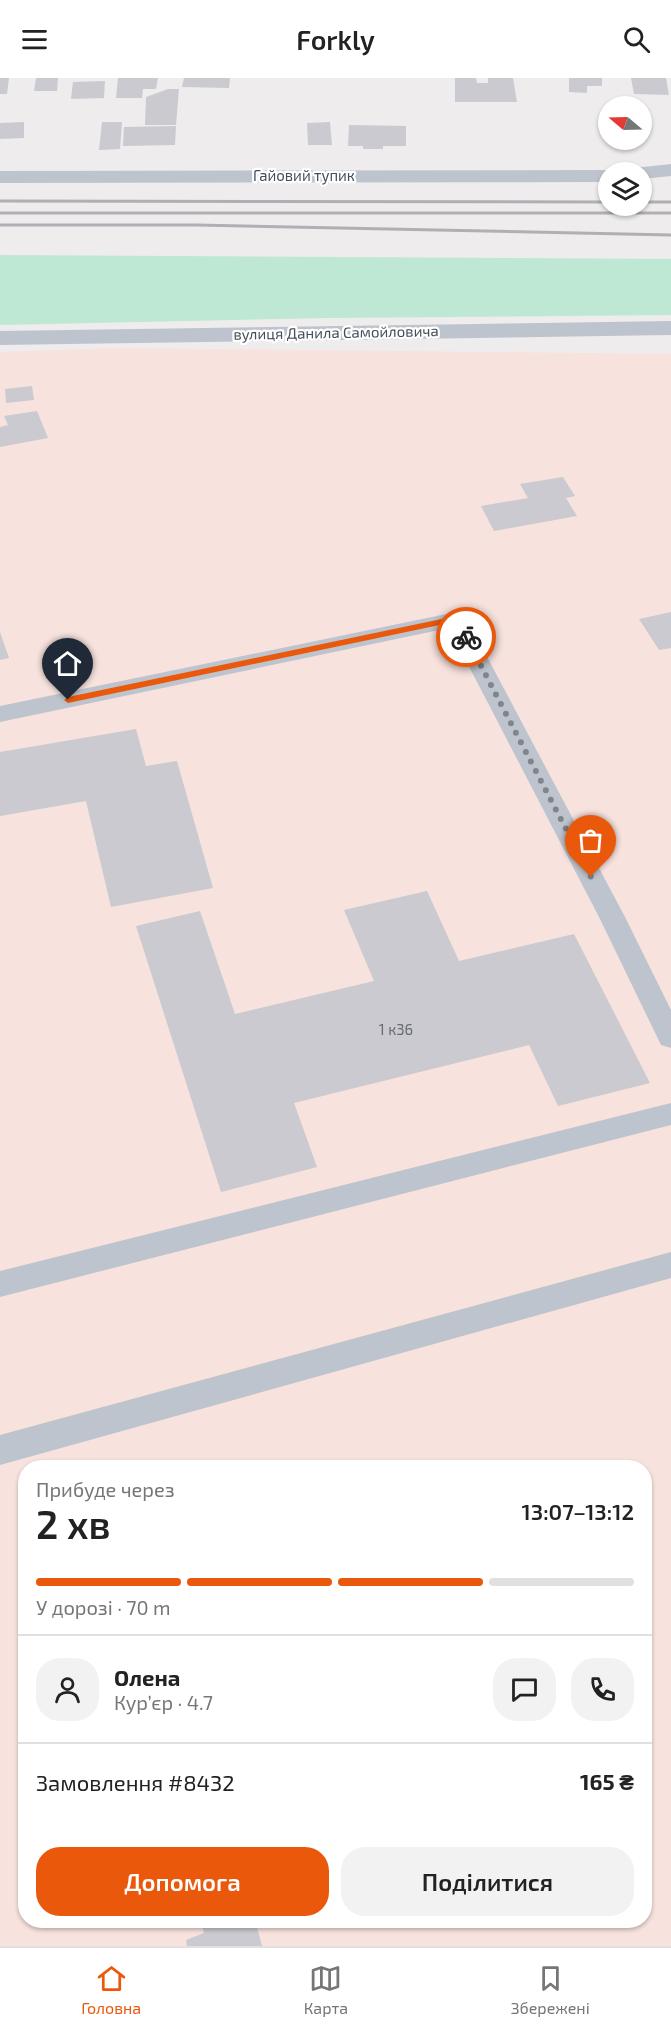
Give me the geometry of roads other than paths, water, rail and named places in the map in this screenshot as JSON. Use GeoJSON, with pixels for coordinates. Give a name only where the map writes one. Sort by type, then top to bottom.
{"type":"FeatureCollection","features":[{"type":"Feature","properties":{"kind":"street"},"geometry":{"type":"LineString","coordinates":[[652,172],[671,170]]}},
{"type":"Feature","properties":{"kind":"street","name":"Гайовий тупик"},"geometry":{"type":"LineString","coordinates":[[0,177],[598,176]]}},
{"type":"Feature","properties":{"kind":"street","name":"вулиця Данила Самойловича"},"geometry":{"type":"LineString","coordinates":[[0,338],[671,328]]}},
{"type":"Feature","properties":{"kind":"lane"},"geometry":{"type":"LineString","coordinates":[[0,714],[456,619],[612,917],[671,1037]]}},
{"type":"Feature","properties":{"kind":"lane"},"geometry":{"type":"LineString","coordinates":[[0,1284],[671,1114]]}},
{"type":"Feature","properties":{"kind":"lane"},"geometry":{"type":"LineString","coordinates":[[0,1450],[671,1265]]}},
{"type":"Feature","properties":{"kind":"railway"},"geometry":{"type":"LineString","coordinates":[[0,201],[598,202]]}},
{"type":"Feature","properties":{"kind":"railway"},"geometry":{"type":"LineString","coordinates":[[652,202],[671,202]]}},
{"type":"Feature","properties":{"kind":"railway"},"geometry":{"type":"LineString","coordinates":[[0,213],[671,213]]}},
{"type":"Feature","properties":{"kind":"railway"},"geometry":{"type":"LineString","coordinates":[[0,225],[197,225],[671,235]]}}]}
